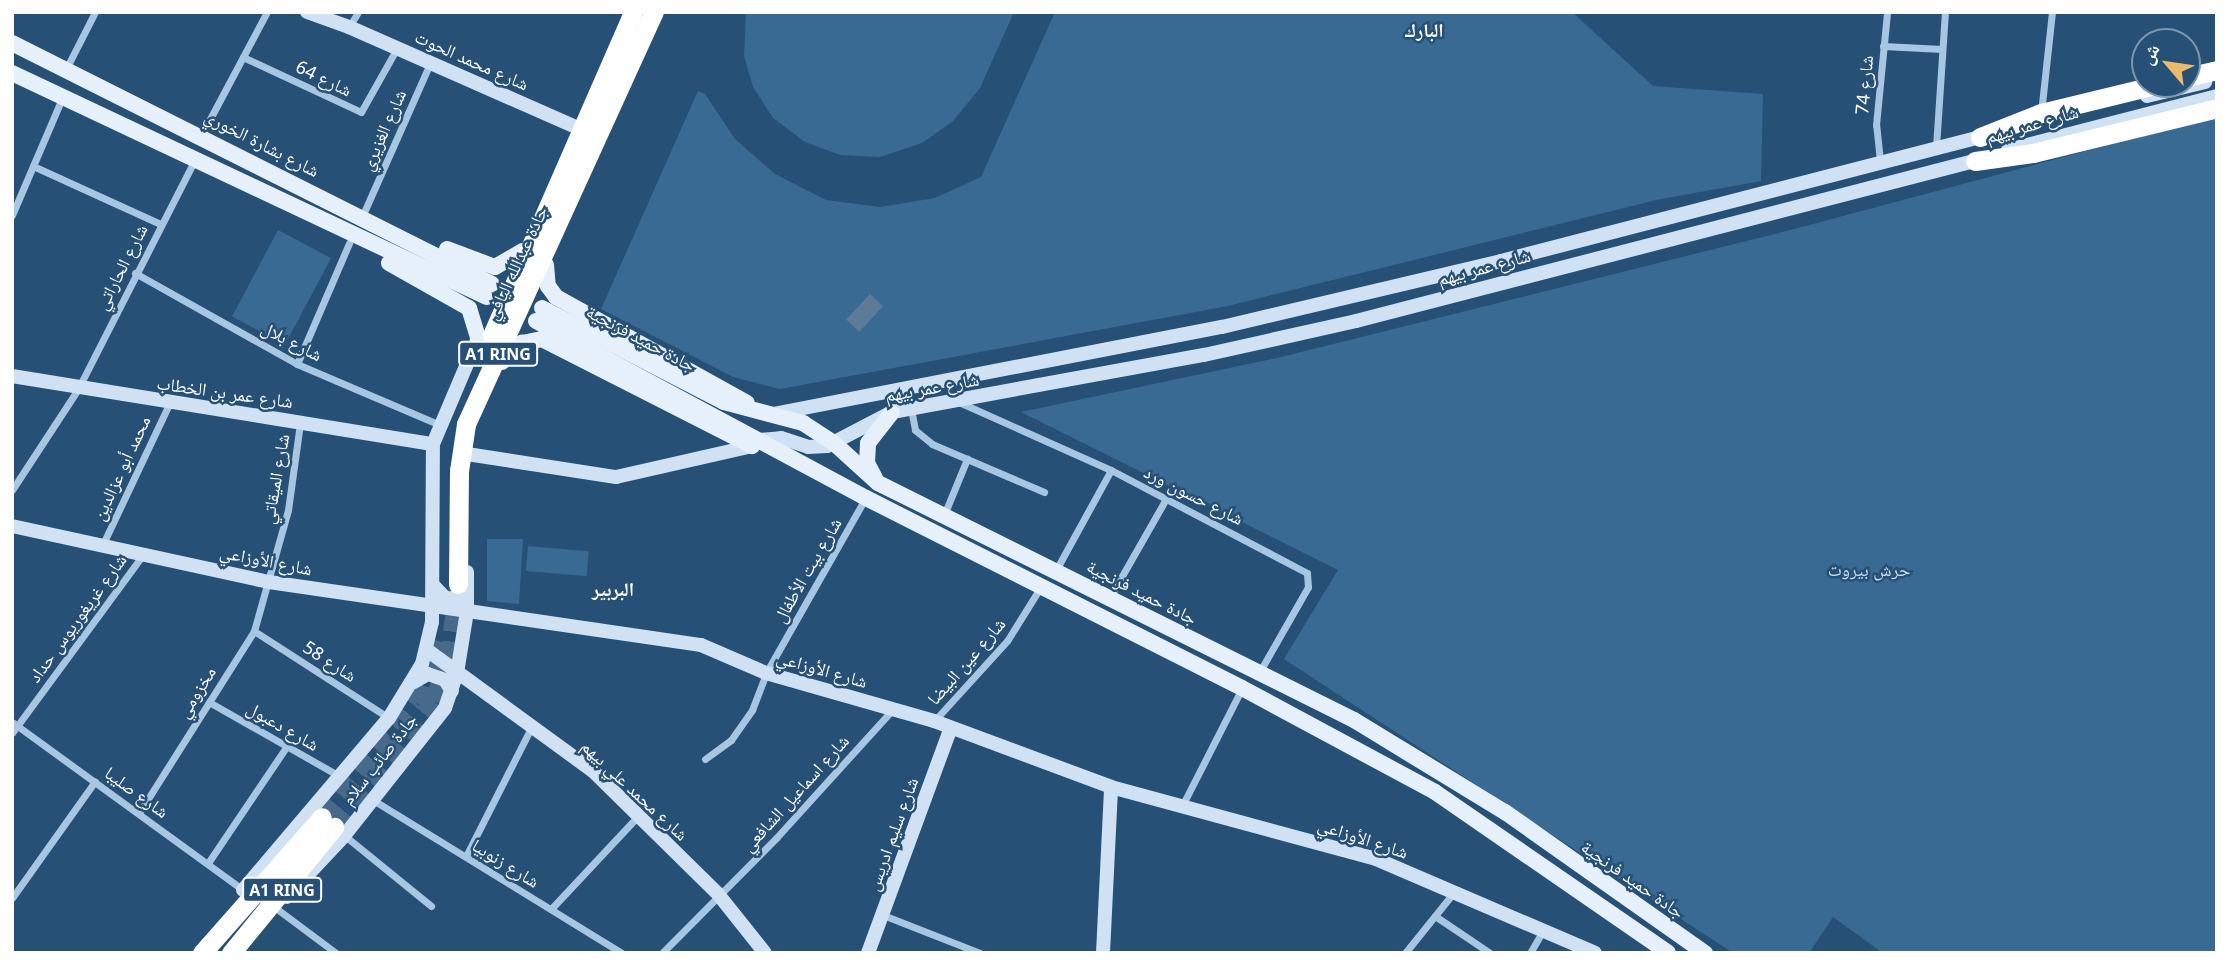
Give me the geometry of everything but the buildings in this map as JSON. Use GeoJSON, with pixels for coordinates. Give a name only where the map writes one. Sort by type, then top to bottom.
{"type":"FeatureCollection","features":[{"type":"Feature","properties":{"kind":"highway","name":"جادة عبدالله اليافي"},"geometry":{"type":"LineString","coordinates":[[451,585],[459,471],[466,424],[590,134],[633,12]]}},
{"type":"Feature","properties":{"kind":"highway","name":"جادة عبدالله اليافي"},"geometry":{"type":"LineString","coordinates":[[451,585],[450,433],[547,206],[590,134],[654,12]]}},
{"type":"Feature","properties":{"kind":"highway"},"geometry":{"type":"LineString","coordinates":[[1979,137],[2041,113],[2131,91]]}},
{"type":"Feature","properties":{"kind":"highway"},"geometry":{"type":"LineString","coordinates":[[1975,161],[2034,153],[2217,108]]}},
{"type":"Feature","properties":{"kind":"highway"},"geometry":{"type":"LineString","coordinates":[[502,362],[546,265],[590,134]]}},
{"type":"Feature","properties":{"kind":"highway"},"geometry":{"type":"LineString","coordinates":[[478,338],[547,206]]}},
{"type":"Feature","properties":{"kind":"highway","name":"جادة صائب سلام"},"geometry":{"type":"LineString","coordinates":[[202,953],[334,827]]}},
{"type":"Feature","properties":{"kind":"highway","name":"جادة صائب سلام"},"geometry":{"type":"LineString","coordinates":[[233,953],[334,827]]}},
{"type":"Feature","properties":{"kind":"highway"},"geometry":{"type":"LineString","coordinates":[[196,953],[243,890]]}},
{"type":"Feature","properties":{"kind":"highway"},"geometry":{"type":"LineString","coordinates":[[233,953],[277,909]]}},
{"type":"Feature","properties":{"kind":"main road","name":"شارع بشارة الخوري"},"geometry":{"type":"LineString","coordinates":[[12,43],[277,172],[489,290],[255,190],[12,73]]}},
{"type":"Feature","properties":{"kind":"main road"},"geometry":{"type":"LineString","coordinates":[[277,172],[486,265],[506,265],[523,251]]}},
{"type":"Feature","properties":{"kind":"main road"},"geometry":{"type":"LineString","coordinates":[[255,190],[463,303],[475,317],[478,338]]}},
{"type":"Feature","properties":{"kind":"main road"},"geometry":{"type":"LineString","coordinates":[[546,265],[548,286],[556,297],[767,413]]}},
{"type":"Feature","properties":{"kind":"main road","name":"جادة حميد فرنجية"},"geometry":{"type":"LineString","coordinates":[[756,443],[540,314],[724,402],[803,423],[835,444],[878,483],[1354,720],[1472,791],[1701,952]]}},
{"type":"Feature","properties":{"kind":"main road"},"geometry":{"type":"LineString","coordinates":[[502,362],[522,343],[542,339],[756,443],[793,468],[817,472],[1242,688],[1468,812],[1649,946],[1668,953]]}},
{"type":"Feature","properties":{"kind":"main road"},"geometry":{"type":"LineString","coordinates":[[878,483],[867,463],[867,449],[892,412]]}},
{"type":"Feature","properties":{"kind":"street"},"geometry":{"type":"LineString","coordinates":[[67,68],[95,12]]}},
{"type":"Feature","properties":{"kind":"street"},"geometry":{"type":"LineString","coordinates":[[202,134],[267,12]]}},
{"type":"Feature","properties":{"kind":"street","name":"شارع محمد الحوت"},"geometry":{"type":"LineString","coordinates":[[307,12],[349,27],[590,134]]}},
{"type":"Feature","properties":{"kind":"street"},"geometry":{"type":"LineString","coordinates":[[349,27],[358,12]]}},
{"type":"Feature","properties":{"kind":"street","name":"شارع 74"},"geometry":{"type":"LineString","coordinates":[[1880,161],[1876,125],[1887,12]]}},
{"type":"Feature","properties":{"kind":"street"},"geometry":{"type":"LineString","coordinates":[[1936,147],[1945,12]]}},
{"type":"Feature","properties":{"kind":"street"},"geometry":{"type":"LineString","coordinates":[[2041,113],[2052,12]]}},
{"type":"Feature","properties":{"kind":"street"},"geometry":{"type":"LineString","coordinates":[[1883,46],[1942,49]]}},
{"type":"Feature","properties":{"kind":"street","name":"شارع 64"},"geometry":{"type":"LineString","coordinates":[[243,57],[361,112],[397,48]]}},
{"type":"Feature","properties":{"kind":"street","name":"شارع الغزيري"},"geometry":{"type":"LineString","coordinates":[[365,210],[430,63]]}},
{"type":"Feature","properties":{"kind":"street","name":"شارع عمر بيهم"},"geometry":{"type":"LineString","coordinates":[[767,413],[1222,327],[1501,261],[1880,161],[2217,79]]}},
{"type":"Feature","properties":{"kind":"street"},"geometry":{"type":"LineString","coordinates":[[12,215],[63,96]]}},
{"type":"Feature","properties":{"kind":"street","name":"شارع عمر بيهم"},"geometry":{"type":"LineString","coordinates":[[835,444],[892,412],[960,402],[1356,321],[2217,96]]}},
{"type":"Feature","properties":{"kind":"street","name":"شارع الحاراتي"},"geometry":{"type":"LineString","coordinates":[[12,490],[78,388],[194,161]]}},
{"type":"Feature","properties":{"kind":"street"},"geometry":{"type":"LineString","coordinates":[[33,166],[160,224]]}},
{"type":"Feature","properties":{"kind":"street"},"geometry":{"type":"LineString","coordinates":[[298,364],[349,243]]}},
{"type":"Feature","properties":{"kind":"street","name":"شارع بلال"},"geometry":{"type":"LineString","coordinates":[[135,274],[298,364],[440,425]]}},
{"type":"Feature","properties":{"kind":"street","name":"جادة عبدالله اليافي"},"geometry":{"type":"LineString","coordinates":[[467,611],[451,585],[433,444],[478,338]]}},
{"type":"Feature","properties":{"kind":"street","name":"جادة عبدالله اليافي"},"geometry":{"type":"LineString","coordinates":[[432,607],[451,585],[469,434],[502,362]]}},
{"type":"Feature","properties":{"kind":"street","name":"شارع عمر بن الخطاب"},"geometry":{"type":"LineString","coordinates":[[12,376],[169,404],[433,444]]}},
{"type":"Feature","properties":{"kind":"street"},"geometry":{"type":"LineString","coordinates":[[948,380],[960,402]]}},
{"type":"Feature","properties":{"kind":"street","name":"شارع حسون ورد"},"geometry":{"type":"LineString","coordinates":[[960,402],[1111,470],[1310,577],[1259,673]]}},
{"type":"Feature","properties":{"kind":"street","name":"محمد أبو عزالدين"},"geometry":{"type":"LineString","coordinates":[[102,547],[169,404]]}},
{"type":"Feature","properties":{"kind":"street"},"geometry":{"type":"LineString","coordinates":[[911,408],[912,423],[920,436],[1044,492]]}},
{"type":"Feature","properties":{"kind":"street","name":"شارع الميقاتي"},"geometry":{"type":"LineString","coordinates":[[269,582],[288,510],[300,422]]}},
{"type":"Feature","properties":{"kind":"street"},"geometry":{"type":"LineString","coordinates":[[467,454],[616,477],[781,438],[818,447],[835,444]]}},
{"type":"Feature","properties":{"kind":"street"},"geometry":{"type":"LineString","coordinates":[[944,515],[967,459]]}},
{"type":"Feature","properties":{"kind":"street"},"geometry":{"type":"LineString","coordinates":[[1056,570],[1111,470]]}},
{"type":"Feature","properties":{"kind":"street","name":"شارع بيت الأطفال"},"geometry":{"type":"LineString","coordinates":[[705,759],[738,733],[766,673],[866,498]]}},
{"type":"Feature","properties":{"kind":"street"},"geometry":{"type":"LineString","coordinates":[[1110,597],[1166,499]]}},
{"type":"Feature","properties":{"kind":"street","name":"شارع الأوزاعي"},"geometry":{"type":"LineString","coordinates":[[12,526],[269,582],[701,645],[766,673],[934,721],[1111,787],[1376,859],[1594,953]]}},
{"type":"Feature","properties":{"kind":"street","name":"شارع غريغوريوس حداد"},"geometry":{"type":"LineString","coordinates":[[14,727],[142,556]]}},
{"type":"Feature","properties":{"kind":"street","name":"مخزومي"},"geometry":{"type":"LineString","coordinates":[[139,813],[254,631],[269,582]]}},
{"type":"Feature","properties":{"kind":"street","name":"شارع عين البيضا"},"geometry":{"type":"LineString","coordinates":[[934,721],[1007,641],[1041,586]]}},
{"type":"Feature","properties":{"kind":"street","name":"جادة صائب سلام"},"geometry":{"type":"LineString","coordinates":[[243,890],[389,719],[413,684],[427,650],[432,607]]}},
{"type":"Feature","properties":{"kind":"street","name":"جادة صائب سلام"},"geometry":{"type":"LineString","coordinates":[[277,909],[334,827],[373,800],[446,708],[457,673],[467,611]]}},
{"type":"Feature","properties":{"kind":"street","name":"شارع 58"},"geometry":{"type":"LineString","coordinates":[[254,631],[389,719]]}},
{"type":"Feature","properties":{"kind":"street","name":"شارع محمد علي بيهم"},"geometry":{"type":"LineString","coordinates":[[427,650],[593,771],[718,894],[765,953]]}},
{"type":"Feature","properties":{"kind":"street"},"geometry":{"type":"LineString","coordinates":[[413,684],[428,674],[445,680],[452,691]]}},
{"type":"Feature","properties":{"kind":"street"},"geometry":{"type":"LineString","coordinates":[[1182,806],[1242,688]]}},
{"type":"Feature","properties":{"kind":"street","name":"شارع دعبول"},"geometry":{"type":"LineString","coordinates":[[209,702],[340,777]]}},
{"type":"Feature","properties":{"kind":"street","name":"شارع اسماعيل الشافعي"},"geometry":{"type":"LineString","coordinates":[[662,953],[777,837],[892,709]]}},
{"type":"Feature","properties":{"kind":"street"},"geometry":{"type":"LineString","coordinates":[[466,856],[532,725]]}},
{"type":"Feature","properties":{"kind":"street","name":"شارع صليبا"},"geometry":{"type":"LineString","coordinates":[[14,727],[95,781],[243,890]]}},
{"type":"Feature","properties":{"kind":"street","name":"شارع سليم ادريس"},"geometry":{"type":"LineString","coordinates":[[868,953],[951,728]]}},
{"type":"Feature","properties":{"kind":"street"},"geometry":{"type":"LineString","coordinates":[[208,863],[287,746]]}},
{"type":"Feature","properties":{"kind":"street"},"geometry":{"type":"LineString","coordinates":[[12,898],[95,781]]}},
{"type":"Feature","properties":{"kind":"street"},"geometry":{"type":"LineString","coordinates":[[1103,953],[1111,787]]}},
{"type":"Feature","properties":{"kind":"street","name":"شارع زنوبيا"},"geometry":{"type":"LineString","coordinates":[[373,800],[622,953]]}},
{"type":"Feature","properties":{"kind":"street"},"geometry":{"type":"LineString","coordinates":[[551,909],[637,817]]}},
{"type":"Feature","properties":{"kind":"street"},"geometry":{"type":"LineString","coordinates":[[334,827],[431,906]]}},
{"type":"Feature","properties":{"kind":"street"},"geometry":{"type":"LineString","coordinates":[[1405,953],[1455,891]]}},
{"type":"Feature","properties":{"kind":"street"},"geometry":{"type":"LineString","coordinates":[[277,909],[336,953]]}},
{"type":"Feature","properties":{"kind":"street"},"geometry":{"type":"LineString","coordinates":[[883,915],[980,953]]}},
{"type":"Feature","properties":{"kind":"street"},"geometry":{"type":"LineString","coordinates":[[1435,916],[1490,953]]}},
{"type":"Feature","properties":{"kind":"street"},"geometry":{"type":"LineString","coordinates":[[1530,953],[1542,932]]}},
{"type":"Feature","properties":{"kind":"green space"},"geometry":{"type":"Polygon","coordinates":[[[746,12],[1014,12],[980,88],[953,121],[922,143],[880,157],[840,155],[805,142],[773,118],[753,87],[744,56],[746,12]]]}},
{"type":"Feature","properties":{"kind":"green space"},"geometry":{"type":"Polygon","coordinates":[[[1055,12],[1572,12],[1653,86],[1763,94],[1761,181],[1656,200],[1228,306],[780,389],[733,377],[601,309],[698,91],[705,94],[735,139],[775,174],[826,200],[880,207],[935,198],[981,177],[1055,12]]]}},
{"type":"Feature","properties":{"kind":"green space","name":"حرش بيروت"},"geometry":{"type":"Polygon","coordinates":[[[2217,116],[2217,953],[1883,953],[1833,917],[1809,953],[1733,953],[1284,659],[1338,570],[1021,412],[1277,358],[1787,231],[2217,116]]]}},
{"type":"Feature","properties":{"kind":"green space"},"geometry":{"type":"Polygon","coordinates":[[[278,230],[331,258],[285,345],[232,317],[278,230]]]}},
{"type":"Feature","properties":{"kind":"green space"},"geometry":{"type":"Polygon","coordinates":[[[487,539],[523,539],[519,604],[487,601],[487,539]]]}},
{"type":"Feature","properties":{"kind":"green space"},"geometry":{"type":"Polygon","coordinates":[[[528,546],[589,551],[587,576],[526,571],[528,546]]]}},
{"type":"Feature","properties":{"kind":"shaded area"},"geometry":{"type":"Polygon","coordinates":[[[870,294],[883,306],[859,332],[846,320],[870,294]]]}},
{"type":"Feature","properties":{"kind":"tunnel"},"geometry":{"type":"LineString","coordinates":[[334,827],[434,701],[449,660],[458,590]]}},
{"type":"Feature","properties":{"kind":"tunnel"},"geometry":{"type":"LineString","coordinates":[[322,817],[417,703],[438,640]]}},
{"type":"Feature","properties":{"kind":"district","name":"البارك"},"geometry":{"type":"Point","coordinates":[1424,31]}},
{"type":"Feature","properties":{"kind":"district","name":"البربير"},"geometry":{"type":"Point","coordinates":[613,590]}}]}
